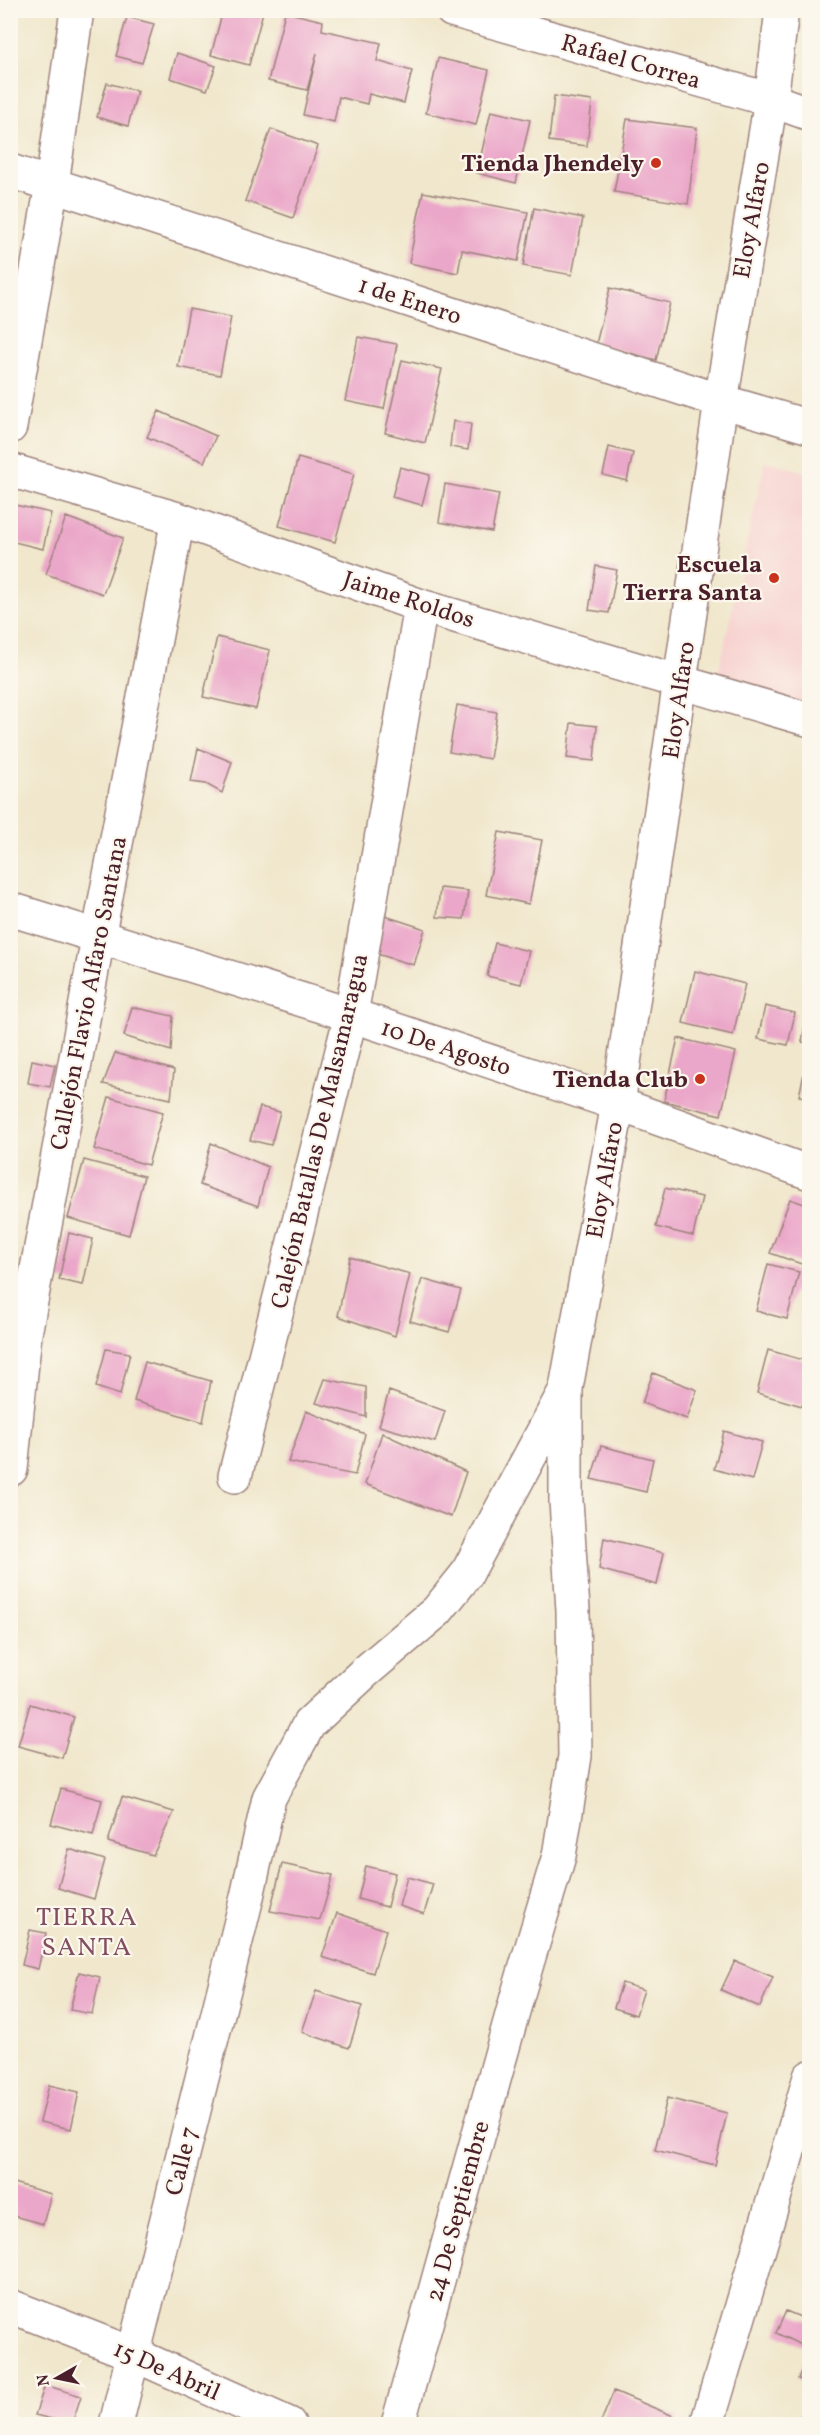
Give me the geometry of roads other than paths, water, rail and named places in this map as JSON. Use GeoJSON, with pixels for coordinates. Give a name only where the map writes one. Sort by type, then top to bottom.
{"type":"FeatureCollection","features":[{"type":"Feature","properties":{"kind":"street"},"geometry":{"type":"LineString","coordinates":[[10,428],[52,184],[77,10]]}},
{"type":"Feature","properties":{"kind":"street","name":"Rafael Correa"},"geometry":{"type":"LineString","coordinates":[[452,10],[771,100],[810,114]]}},
{"type":"Feature","properties":{"kind":"street","name":"Eloy Alfaro"},"geometry":{"type":"LineString","coordinates":[[566,1388],[618,1104],[721,401],[771,100],[782,10]]}},
{"type":"Feature","properties":{"kind":"street","name":"1 de Enero"},"geometry":{"type":"LineString","coordinates":[[10,171],[721,401],[810,427]]}},
{"type":"Feature","properties":{"kind":"street","name":"Jaime Roldos"},"geometry":{"type":"LineString","coordinates":[[10,470],[178,519],[421,606],[810,720]]}},
{"type":"Feature","properties":{"kind":"street","name":"Callejón Flavio Alfaro Santana"},"geometry":{"type":"LineString","coordinates":[[11,1469],[25,1335],[178,519]]}},
{"type":"Feature","properties":{"kind":"street","name":"Calejón Batallas De Malsamaragua"},"geometry":{"type":"LineString","coordinates":[[235,1476],[351,1015],[421,606]]}},
{"type":"Feature","properties":{"kind":"street","name":"10 De Agosto"},"geometry":{"type":"LineString","coordinates":[[10,909],[351,1015],[618,1104],[810,1173]]}},
{"type":"Feature","properties":{"kind":"street","name":"Calle 7"},"geometry":{"type":"LineString","coordinates":[[116,2424],[247,1897],[269,1798],[309,1724],[365,1672],[437,1611],[466,1575],[566,1388]]}},
{"type":"Feature","properties":{"kind":"street","name":"24 De Septiembre"},"geometry":{"type":"LineString","coordinates":[[398,2424],[516,1997],[559,1856],[575,1756],[573,1610],[566,1501],[566,1388]]}},
{"type":"Feature","properties":{"kind":"street"},"geometry":{"type":"LineString","coordinates":[[707,2424],[810,2077]]}},
{"type":"Feature","properties":{"kind":"street","name":"15 De Abril"},"geometry":{"type":"LineString","coordinates":[[10,2306],[133,2354],[289,2424]]}},
{"type":"Feature","properties":{"kind":"place","name":"Tienda Jhendely"},"geometry":{"type":"Point","coordinates":[656,163]}},
{"type":"Feature","properties":{"kind":"place","name":"Escuela Tierra Santa"},"geometry":{"type":"Point","coordinates":[774,578]}},
{"type":"Feature","properties":{"kind":"place","name":"Tienda Club"},"geometry":{"type":"Point","coordinates":[700,1079]}},
{"type":"Feature","properties":{"kind":"district","name":"TIERRA SANTA"},"geometry":{"type":"Point","coordinates":[87,1930]}}]}
